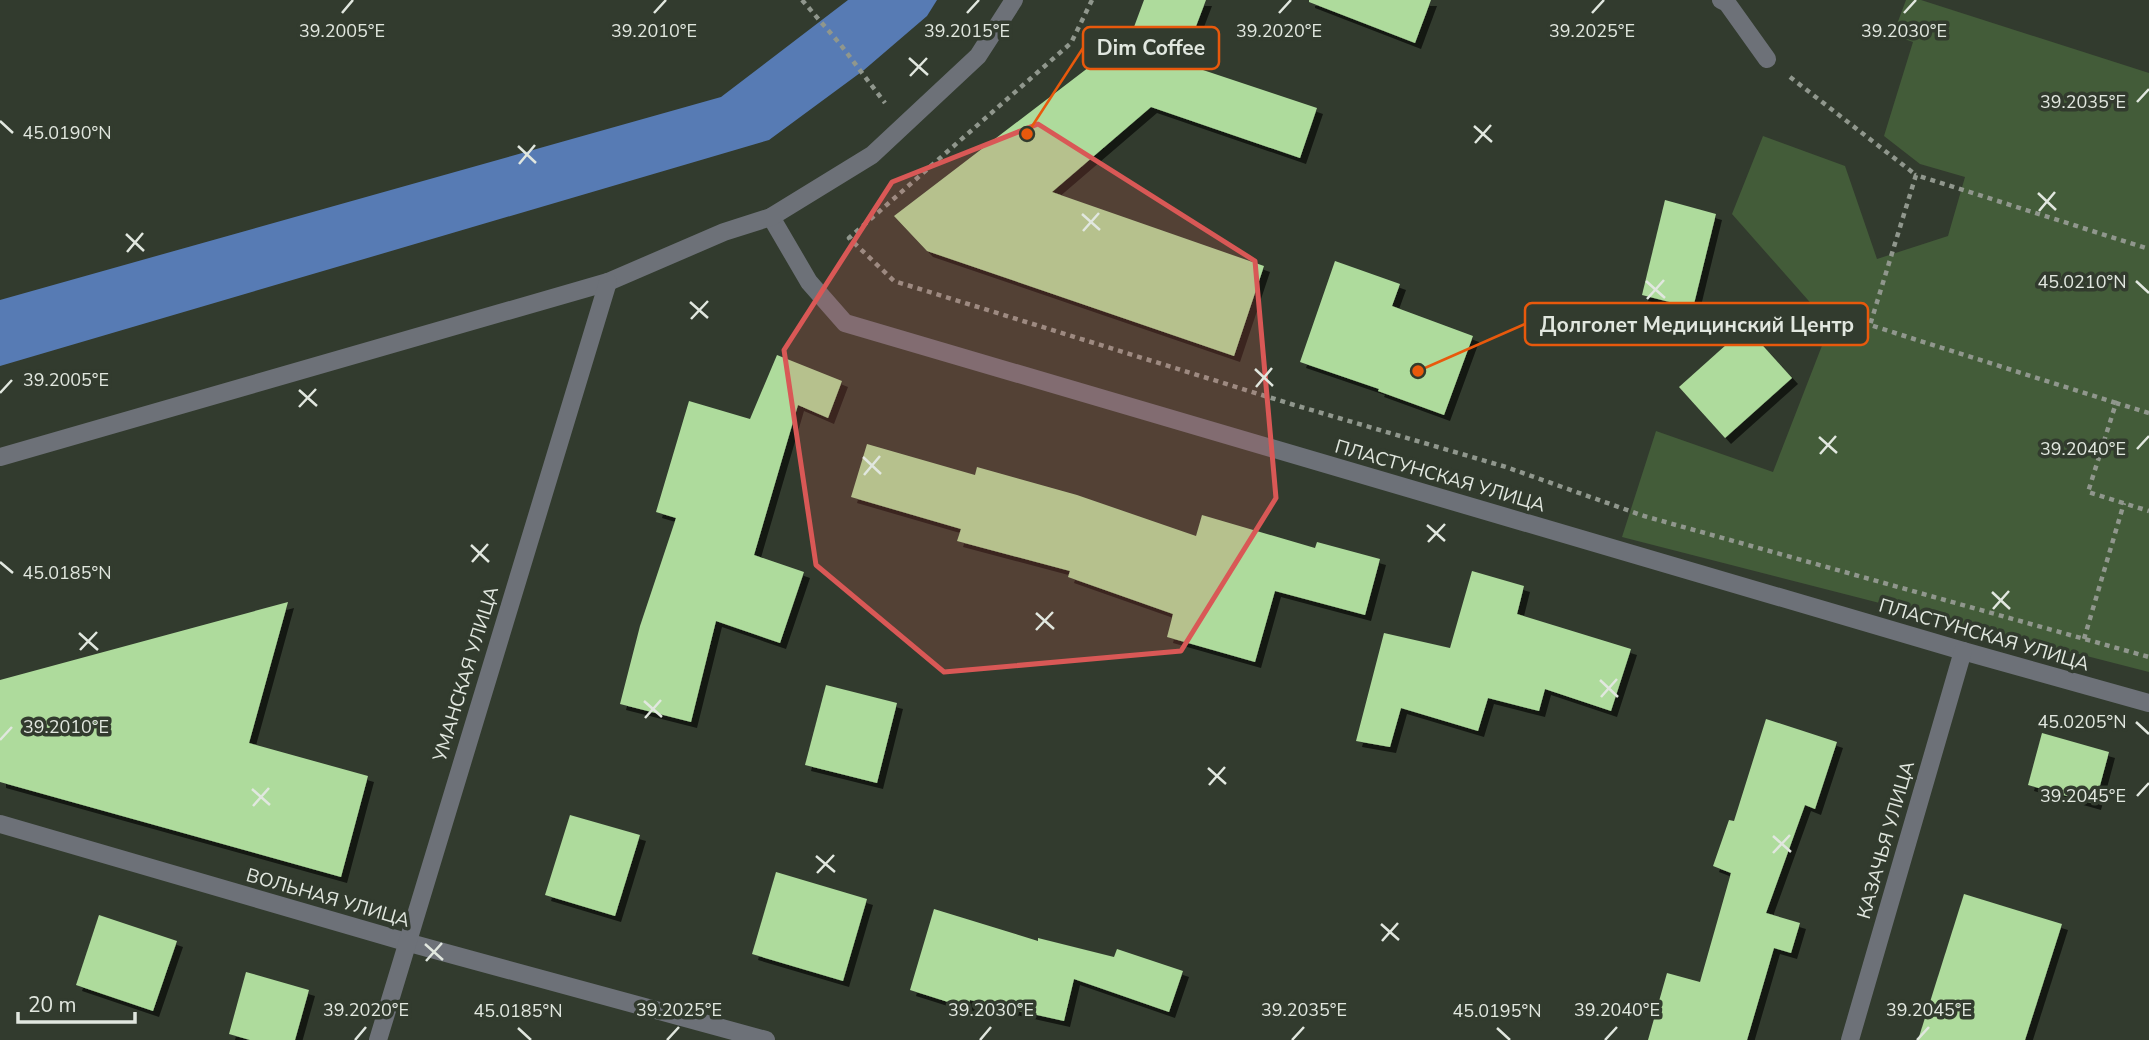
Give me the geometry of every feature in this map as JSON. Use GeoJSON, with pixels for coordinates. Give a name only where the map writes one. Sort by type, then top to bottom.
{"type":"FeatureCollection","features":[{"type":"Feature","properties":{"kind":"street"},"geometry":{"type":"LineString","coordinates":[[0,457],[608,282],[724,232],[771,217],[872,155],[978,57],[1014,0]]}},
{"type":"Feature","properties":{"kind":"street"},"geometry":{"type":"LineString","coordinates":[[1721,0],[1727,3],[1767,59]]}},
{"type":"Feature","properties":{"kind":"street","name":"ПЛАСТУНСКАЯ УЛИЦА"},"geometry":{"type":"LineString","coordinates":[[771,217],[809,282],[845,323],[2149,704]]}},
{"type":"Feature","properties":{"kind":"street","name":"УМАНСКАЯ УЛИЦА"},"geometry":{"type":"LineString","coordinates":[[378,1040],[608,282]]}},
{"type":"Feature","properties":{"kind":"street","name":"КАЗАЧЬЯ УЛИЦА"},"geometry":{"type":"LineString","coordinates":[[1850,1040],[1963,651]]}},
{"type":"Feature","properties":{"kind":"street","name":"ВОЛЬНАЯ УЛИЦА"},"geometry":{"type":"LineString","coordinates":[[0,824],[406,942],[766,1040]]}},
{"type":"Feature","properties":{"kind":"path"},"geometry":{"type":"LineString","coordinates":[[802,0],[903,126]]}},
{"type":"Feature","properties":{"kind":"path"},"geometry":{"type":"LineString","coordinates":[[1092,0],[1071,43],[849,238],[894,281],[1291,404],[1506,467],[1644,516],[2149,657]]}},
{"type":"Feature","properties":{"kind":"path"},"geometry":{"type":"LineString","coordinates":[[1767,59],[1916,175],[2149,248]]}},
{"type":"Feature","properties":{"kind":"path"},"geometry":{"type":"LineString","coordinates":[[1916,175],[1870,325],[2149,413]]}},
{"type":"Feature","properties":{"kind":"path"},"geometry":{"type":"LineString","coordinates":[[2116,403],[2088,492],[2149,511]]}},
{"type":"Feature","properties":{"kind":"path"},"geometry":{"type":"LineString","coordinates":[[2084,639],[2124,503]]}},
{"type":"Feature","properties":{"kind":"highlighted area"},"geometry":{"type":"Polygon","coordinates":[[[1038,124],[1255,261],[1276,498],[1181,651],[944,672],[816,565],[784,350],[892,182],[1038,124]]]}},
{"type":"Feature","properties":{"kind":"green space"},"geometry":{"type":"Polygon","coordinates":[[[1906,0],[1921,0],[2149,73],[2149,672],[1622,537],[1656,431],[1773,472],[1830,325],[1732,214],[1763,136],[1845,166],[1877,259],[1948,236],[1965,177],[1920,164],[1884,136],[1913,42],[1893,35],[1906,0]]]}},
{"type":"Feature","properties":{"kind":"water"},"geometry":{"type":"Polygon","coordinates":[[[848,0],[937,0],[927,16],[864,70],[769,140],[0,366],[0,300],[721,97],[848,0]]]}},
{"type":"Feature","properties":{"kind":"building"},"geometry":{"type":"Polygon","coordinates":[[[1144,0],[1206,0],[1182,63],[1317,108],[1300,158],[1151,107],[1052,192],[1264,266],[1234,356],[927,251],[894,216],[1131,35],[1144,0]]]}},
{"type":"Feature","properties":{"kind":"building"},"geometry":{"type":"Polygon","coordinates":[[[1309,0],[1431,0],[1415,43],[1309,0]]]}},
{"type":"Feature","properties":{"kind":"building"},"geometry":{"type":"Polygon","coordinates":[[[1665,200],[1716,214],[1693,308],[1642,295],[1665,200]]]}},
{"type":"Feature","properties":{"kind":"building"},"geometry":{"type":"Polygon","coordinates":[[[1335,261],[1400,284],[1392,306],[1473,336],[1444,415],[1300,362],[1335,261]]]}},
{"type":"Feature","properties":{"kind":"building"},"geometry":{"type":"Polygon","coordinates":[[[1746,327],[1792,378],[1725,438],[1679,387],[1746,327]]]}},
{"type":"Feature","properties":{"kind":"building"},"geometry":{"type":"Polygon","coordinates":[[[777,355],[842,381],[828,418],[798,405],[754,555],[804,572],[780,643],[716,621],[691,722],[620,704],[640,626],[676,518],[656,512],[689,401],[750,419],[777,355]]]}},
{"type":"Feature","properties":{"kind":"building"},"geometry":{"type":"Polygon","coordinates":[[[867,444],[975,475],[977,467],[1077,495],[1196,536],[1202,515],[1315,548],[1317,542],[1380,559],[1365,615],[1275,591],[1255,662],[1167,637],[1173,614],[1068,577],[1070,571],[957,541],[961,529],[851,497],[867,444]]]}},
{"type":"Feature","properties":{"kind":"building"},"geometry":{"type":"Polygon","coordinates":[[[1472,571],[1524,586],[1517,614],[1631,649],[1611,711],[1545,689],[1539,711],[1488,698],[1478,731],[1401,708],[1390,747],[1356,741],[1384,633],[1450,648],[1472,571]]]}},
{"type":"Feature","properties":{"kind":"building"},"geometry":{"type":"Polygon","coordinates":[[[288,602],[249,743],[368,776],[341,877],[0,782],[0,680],[288,602]]]}},
{"type":"Feature","properties":{"kind":"building"},"geometry":{"type":"Polygon","coordinates":[[[826,685],[897,703],[877,783],[805,765],[826,685]]]}},
{"type":"Feature","properties":{"kind":"building"},"geometry":{"type":"Polygon","coordinates":[[[1766,719],[1837,742],[1815,809],[1805,805],[1766,913],[1800,923],[1791,953],[1774,948],[1747,1040],[1648,1040],[1667,973],[1700,982],[1731,873],[1713,866],[1729,820],[1734,821],[1766,719]]]}},
{"type":"Feature","properties":{"kind":"building"},"geometry":{"type":"Polygon","coordinates":[[[2042,733],[2109,752],[2095,804],[2028,785],[2042,733]]]}},
{"type":"Feature","properties":{"kind":"building"},"geometry":{"type":"Polygon","coordinates":[[[570,815],[640,835],[615,916],[545,895],[570,815]]]}},
{"type":"Feature","properties":{"kind":"building"},"geometry":{"type":"Polygon","coordinates":[[[776,872],[867,899],[843,981],[752,954],[776,872]]]}},
{"type":"Feature","properties":{"kind":"building"},"geometry":{"type":"Polygon","coordinates":[[[1964,894],[2062,924],[2025,1040],[1918,1040],[1964,894]]]}},
{"type":"Feature","properties":{"kind":"building"},"geometry":{"type":"Polygon","coordinates":[[[934,909],[1038,941],[1038,938],[1114,957],[1117,949],[1183,971],[1169,1012],[1074,979],[1064,1021],[970,1000],[967,1008],[910,990],[934,909]]]}},
{"type":"Feature","properties":{"kind":"building"},"geometry":{"type":"Polygon","coordinates":[[[99,915],[177,941],[153,1011],[76,985],[99,915]]]}},
{"type":"Feature","properties":{"kind":"building"},"geometry":{"type":"Polygon","coordinates":[[[246,972],[309,990],[295,1040],[250,1040],[229,1034],[246,972]]]}},
{"type":"Feature","properties":{"kind":"place","name":"Dim Coffee"},"geometry":{"type":"Point","coordinates":[1027,134]}},
{"type":"Feature","properties":{"kind":"place","name":"Долголет Медицинский Центр"},"geometry":{"type":"Point","coordinates":[1418,371]}}]}
